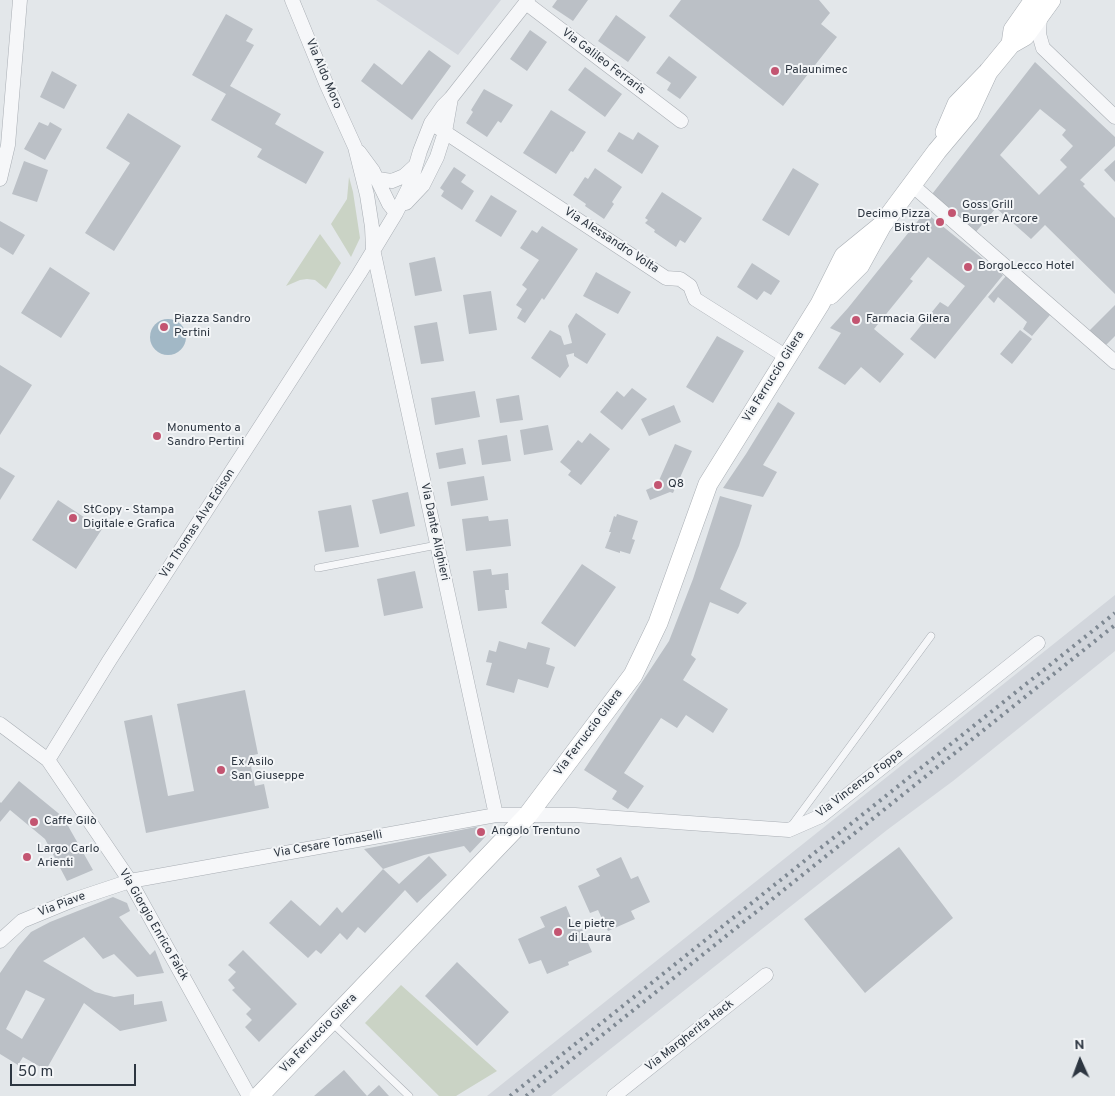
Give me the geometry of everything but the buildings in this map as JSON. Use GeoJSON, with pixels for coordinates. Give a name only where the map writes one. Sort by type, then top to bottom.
{"type":"FeatureCollection","features":[{"type":"Feature","properties":{"kind":"main road","name":"Via Ferruccio Gilera"},"geometry":{"type":"LineString","coordinates":[[259,1096],[527,816],[632,675],[658,623],[708,484],[820,304],[844,256],[882,225],[912,185],[937,151],[957,104],[988,72],[1011,44],[1013,30],[1037,8],[1051,0]]}},
{"type":"Feature","properties":{"kind":"street"},"geometry":{"type":"LineString","coordinates":[[0,179],[8,145],[20,0]]}},
{"type":"Feature","properties":{"kind":"street","name":"Via Aldo Moro"},"geometry":{"type":"LineString","coordinates":[[292,0],[355,148],[367,195],[373,249]]}},
{"type":"Feature","properties":{"kind":"street","name":"Via Thomas Alva Edison"},"geometry":{"type":"LineString","coordinates":[[48,760],[109,661],[359,274],[396,213],[410,185],[432,123],[442,106],[451,98],[527,1]]}},
{"type":"Feature","properties":{"kind":"street","name":"Via Galileo Ferraris"},"geometry":{"type":"LineString","coordinates":[[527,1],[681,121]]}},
{"type":"Feature","properties":{"kind":"street"},"geometry":{"type":"LineString","coordinates":[[1037,8],[1039,34],[1043,48],[1115,117]]}},
{"type":"Feature","properties":{"kind":"street","name":"Via Thomas Alva Edison"},"geometry":{"type":"LineString","coordinates":[[396,213],[423,185],[437,157],[445,132],[451,98]]}},
{"type":"Feature","properties":{"kind":"street","name":"Via Alessandro Volta"},"geometry":{"type":"LineString","coordinates":[[432,123],[666,278],[680,279],[690,286],[695,299],[786,356]]}},
{"type":"Feature","properties":{"kind":"street","name":"Via Aldo Moro"},"geometry":{"type":"LineString","coordinates":[[355,148],[377,179],[389,204],[396,213]]}},
{"type":"Feature","properties":{"kind":"street"},"geometry":{"type":"LineString","coordinates":[[377,179],[392,181],[404,176],[416,165]]}},
{"type":"Feature","properties":{"kind":"street"},"geometry":{"type":"LineString","coordinates":[[912,185],[1115,362]]}},
{"type":"Feature","properties":{"kind":"street","name":"Via Dante Alighieri"},"geometry":{"type":"LineString","coordinates":[[373,249],[496,815]]}},
{"type":"Feature","properties":{"kind":"street","name":"Via Vincenzo Foppa"},"geometry":{"type":"LineString","coordinates":[[527,816],[575,816],[789,830],[821,816],[1038,643]]}},
{"type":"Feature","properties":{"kind":"street","name":"Via Giorgio Enrico Falck"},"geometry":{"type":"LineString","coordinates":[[0,724],[48,760],[130,881],[249,1096]]}},
{"type":"Feature","properties":{"kind":"street","name":"Via Cesare Tomaselli"},"geometry":{"type":"LineString","coordinates":[[130,881],[496,815],[527,816]]}},
{"type":"Feature","properties":{"kind":"street","name":"Via Piave"},"geometry":{"type":"LineString","coordinates":[[0,941],[22,921],[73,900],[130,881]]}},
{"type":"Feature","properties":{"kind":"street","name":"Via Margherita Hack"},"geometry":{"type":"LineString","coordinates":[[614,1096],[766,975]]}},
{"type":"Feature","properties":{"kind":"lane"},"geometry":{"type":"LineString","coordinates":[[318,568],[437,546]]}},
{"type":"Feature","properties":{"kind":"lane"},"geometry":{"type":"LineString","coordinates":[[789,830],[930,636]]}},
{"type":"Feature","properties":{"kind":"lane"},"geometry":{"type":"LineString","coordinates":[[331,1022],[409,1096]]}},
{"type":"Feature","properties":{"kind":"shaded area"},"geometry":{"type":"Polygon","coordinates":[[[376,0],[501,0],[458,55],[376,0]]]}},
{"type":"Feature","properties":{"kind":"shaded area"},"geometry":{"type":"Polygon","coordinates":[[[1115,595],[1115,651],[953,781],[887,830],[551,1096],[487,1096],[1115,595]]]}},
{"type":"Feature","properties":{"kind":"green space"},"geometry":{"type":"Polygon","coordinates":[[[349,177],[360,238],[351,257],[331,224],[347,199],[349,177]]]}},
{"type":"Feature","properties":{"kind":"green space"},"geometry":{"type":"Polygon","coordinates":[[[320,234],[341,263],[326,289],[315,280],[307,279],[286,286],[320,234]]]}},
{"type":"Feature","properties":{"kind":"green space"},"geometry":{"type":"Polygon","coordinates":[[[401,985],[497,1071],[456,1096],[439,1096],[365,1023],[401,985]]]}},
{"type":"Feature","properties":{"kind":"water"},"geometry":{"type":"Polygon","coordinates":[[[168,319],[181,324],[186,337],[181,350],[168,355],[155,350],[150,337],[155,324],[168,319]]]}},
{"type":"Feature","properties":{"kind":"railway"},"geometry":{"type":"LineString","coordinates":[[510,1096],[1115,613]]}},
{"type":"Feature","properties":{"kind":"railway"},"geometry":{"type":"LineString","coordinates":[[526,1096],[1115,625]]}},
{"type":"Feature","properties":{"kind":"place","name":"Palaunimec"},"geometry":{"type":"Point","coordinates":[775,71]}},
{"type":"Feature","properties":{"kind":"place","name":"Goss Grill Burger Arcore"},"geometry":{"type":"Point","coordinates":[952,213]}},
{"type":"Feature","properties":{"kind":"place","name":"Decimo Pizza Bistrot"},"geometry":{"type":"Point","coordinates":[940,222]}},
{"type":"Feature","properties":{"kind":"place","name":"BorgoLecco Hotel"},"geometry":{"type":"Point","coordinates":[968,267]}},
{"type":"Feature","properties":{"kind":"place","name":"Farmacia Gilera"},"geometry":{"type":"Point","coordinates":[856,320]}},
{"type":"Feature","properties":{"kind":"place","name":"Piazza Sandro Pertini"},"geometry":{"type":"Point","coordinates":[164,327]}},
{"type":"Feature","properties":{"kind":"place","name":"Monumento a Sandro Pertini"},"geometry":{"type":"Point","coordinates":[157,436]}},
{"type":"Feature","properties":{"kind":"place","name":"Q8"},"geometry":{"type":"Point","coordinates":[658,485]}},
{"type":"Feature","properties":{"kind":"place","name":"StCopy - Stampa Digitale e Grafica"},"geometry":{"type":"Point","coordinates":[73,518]}},
{"type":"Feature","properties":{"kind":"place","name":"Ex Asilo San Giuseppe"},"geometry":{"type":"Point","coordinates":[221,770]}},
{"type":"Feature","properties":{"kind":"place","name":"Caffe Gilò"},"geometry":{"type":"Point","coordinates":[34,822]}},
{"type":"Feature","properties":{"kind":"place","name":"Angolo Trentuno"},"geometry":{"type":"Point","coordinates":[481,832]}},
{"type":"Feature","properties":{"kind":"place","name":"Largo Carlo Arienti"},"geometry":{"type":"Point","coordinates":[27,857]}},
{"type":"Feature","properties":{"kind":"place","name":"Le pietre di Laura"},"geometry":{"type":"Point","coordinates":[558,932]}}]}
